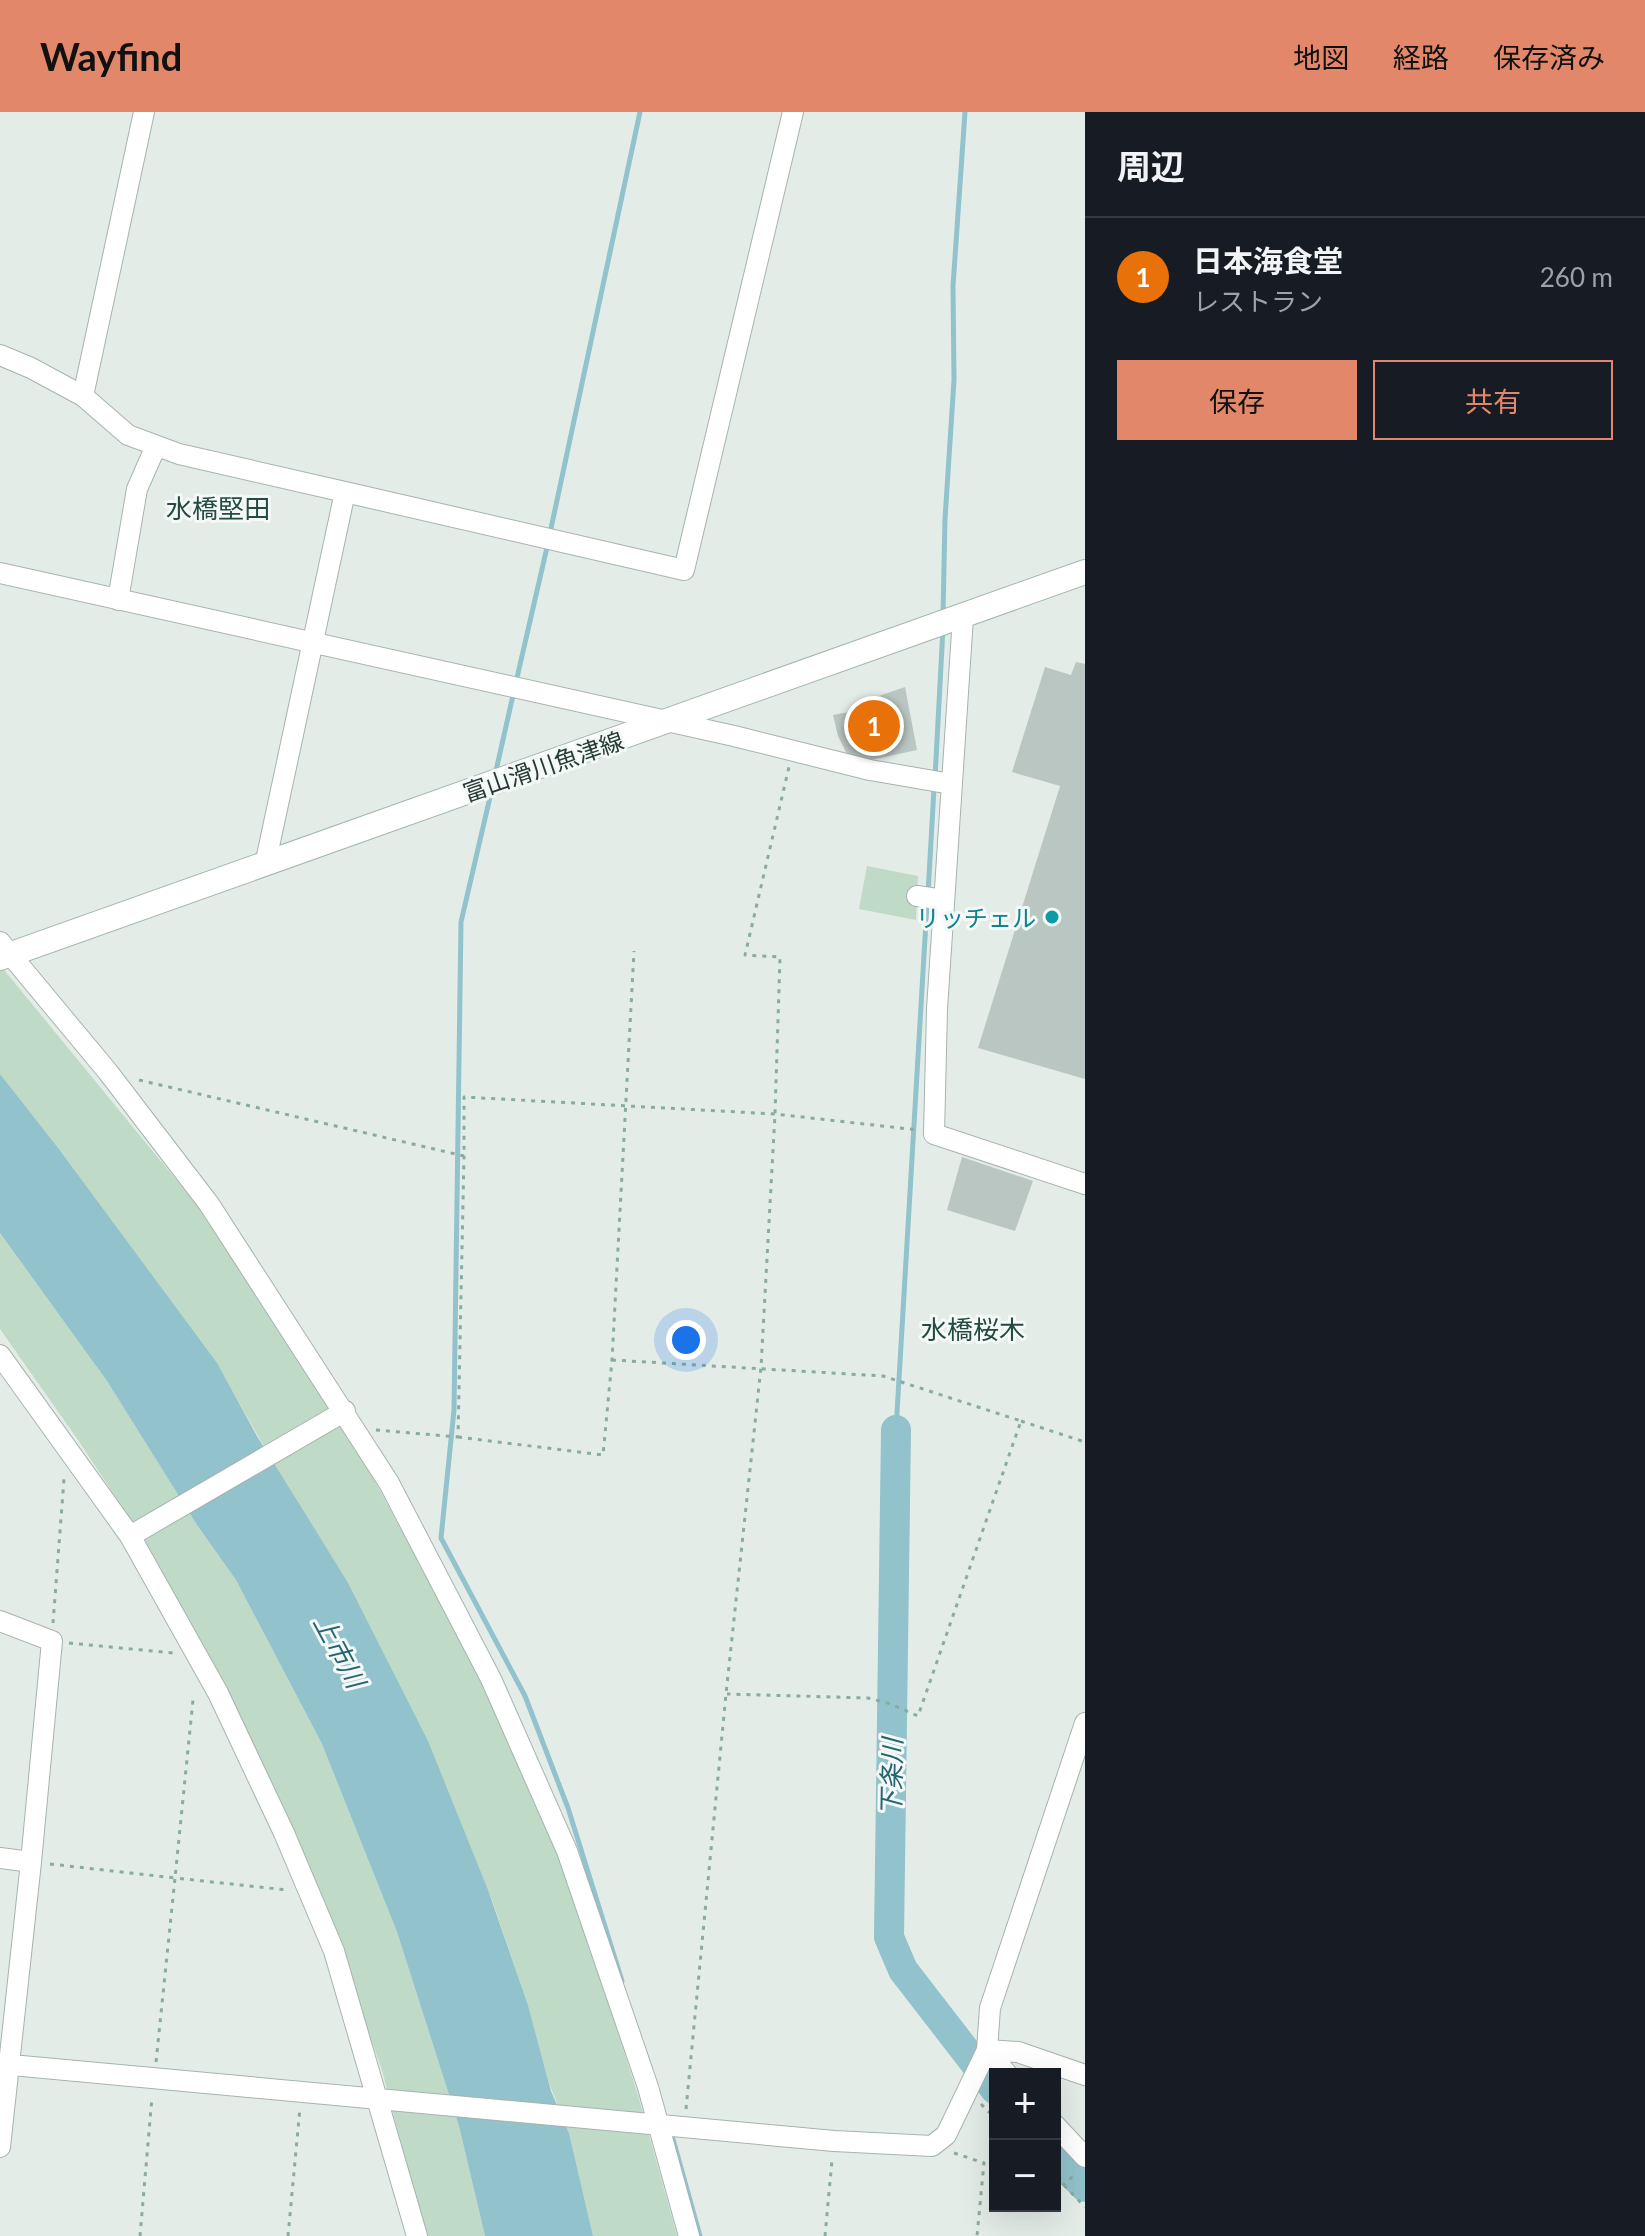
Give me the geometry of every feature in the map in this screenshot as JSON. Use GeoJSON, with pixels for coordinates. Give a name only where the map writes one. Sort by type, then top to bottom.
{"type":"FeatureCollection","features":[{"type":"Feature","properties":{"kind":"main road","name":"富山滑川魚津線"},"geometry":{"type":"LineString","coordinates":[[3,951],[265,865],[1085,572]]}},
{"type":"Feature","properties":{"kind":"street"},"geometry":{"type":"LineString","coordinates":[[83,396],[144,112]]}},
{"type":"Feature","properties":{"kind":"street"},"geometry":{"type":"LineString","coordinates":[[0,355],[83,396],[128,435],[179,454],[684,570],[793,112]]}},
{"type":"Feature","properties":{"kind":"street"},"geometry":{"type":"LineString","coordinates":[[118,600],[137,489],[156,446]]}},
{"type":"Feature","properties":{"kind":"street"},"geometry":{"type":"LineString","coordinates":[[265,865],[345,492]]}},
{"type":"Feature","properties":{"kind":"street"},"geometry":{"type":"LineString","coordinates":[[0,573],[922,780],[948,783]]}},
{"type":"Feature","properties":{"kind":"street"},"geometry":{"type":"LineString","coordinates":[[949,622],[948,783],[934,1134],[1085,1184]]}},
{"type":"Feature","properties":{"kind":"street"},"geometry":{"type":"LineString","coordinates":[[917,896],[944,900]]}},
{"type":"Feature","properties":{"kind":"street"},"geometry":{"type":"LineString","coordinates":[[3,951],[108,1072],[209,1204],[389,1483],[491,1679],[567,1851],[648,2087],[689,2236]]}},
{"type":"Feature","properties":{"kind":"street"},"geometry":{"type":"LineString","coordinates":[[0,1355],[130,1536],[218,1693],[284,1833],[334,1951],[384,2098],[417,2236]]}},
{"type":"Feature","properties":{"kind":"street"},"geometry":{"type":"LineString","coordinates":[[130,1536],[351,1420]]}},
{"type":"Feature","properties":{"kind":"street"},"geometry":{"type":"LineString","coordinates":[[0,1621],[52,1641],[31,1862],[4,2065],[0,2147]]}},
{"type":"Feature","properties":{"kind":"street"},"geometry":{"type":"LineString","coordinates":[[4,2065],[834,2141],[932,2146],[946,2135],[987,2050],[990,2008],[1085,1723]]}},
{"type":"Feature","properties":{"kind":"street"},"geometry":{"type":"LineString","coordinates":[[0,1858],[31,1862]]}},
{"type":"Feature","properties":{"kind":"street"},"geometry":{"type":"LineString","coordinates":[[987,2050],[1002,2068]]}},
{"type":"Feature","properties":{"kind":"street"},"geometry":{"type":"LineString","coordinates":[[987,2050],[1018,2052],[1085,2075]]}},
{"type":"Feature","properties":{"kind":"street"},"geometry":{"type":"LineString","coordinates":[[1061,2131],[1085,2157]]}},
{"type":"Feature","properties":{"kind":"path"},"geometry":{"type":"LineString","coordinates":[[684,2125],[761,1367],[775,1114],[780,957],[745,955],[793,751]]}},
{"type":"Feature","properties":{"kind":"path"},"geometry":{"type":"LineString","coordinates":[[351,1420],[603,1455],[628,1104],[634,951]]}},
{"type":"Feature","properties":{"kind":"path"},"geometry":{"type":"LineString","coordinates":[[139,1080],[464,1156]]}},
{"type":"Feature","properties":{"kind":"path"},"geometry":{"type":"LineString","coordinates":[[458,1437],[464,1097],[628,1104],[906,1127]]}},
{"type":"Feature","properties":{"kind":"path"},"geometry":{"type":"LineString","coordinates":[[612,1360],[883,1376],[1085,1442]]}},
{"type":"Feature","properties":{"kind":"path"},"geometry":{"type":"LineString","coordinates":[[726,1694],[868,1698],[918,1716],[1021,1421]]}},
{"type":"Feature","properties":{"kind":"path"},"geometry":{"type":"LineString","coordinates":[[64,1479],[52,1641],[197,1655]]}},
{"type":"Feature","properties":{"kind":"path"},"geometry":{"type":"LineString","coordinates":[[140,2236],[193,1700]]}},
{"type":"Feature","properties":{"kind":"path"},"geometry":{"type":"LineString","coordinates":[[31,1862],[287,1890]]}},
{"type":"Feature","properties":{"kind":"path"},"geometry":{"type":"LineString","coordinates":[[288,2236],[302,2091]]}},
{"type":"Feature","properties":{"kind":"path"},"geometry":{"type":"LineString","coordinates":[[825,2236],[834,2141]]}},
{"type":"Feature","properties":{"kind":"path"},"geometry":{"type":"LineString","coordinates":[[932,2146],[984,2163],[977,2236]]}},
{"type":"Feature","properties":{"kind":"path"},"geometry":{"type":"LineString","coordinates":[[1064,2185],[1085,2165]]}},
{"type":"Feature","properties":{"kind":"path"},"geometry":{"type":"LineString","coordinates":[[1061,2182],[1085,2207]]}},
{"type":"Feature","properties":{"kind":"green space"},"geometry":{"type":"Polygon","coordinates":[[[867,866],[918,876],[916,920],[859,909],[867,866]]]}},
{"type":"Feature","properties":{"kind":"green space"},"geometry":{"type":"Polygon","coordinates":[[[0,965],[196,1204],[351,1437],[492,1698],[554,1834],[638,2095],[677,2236],[593,2236],[569,2133],[549,2083],[528,2005],[492,1900],[347,1581],[291,1493],[219,1368],[0,1074],[0,965]]]}},
{"type":"Feature","properties":{"kind":"green space"},"geometry":{"type":"Polygon","coordinates":[[[0,1233],[107,1381],[197,1525],[236,1580],[322,1744],[397,1932],[459,2126],[485,2236],[425,2236],[382,2070],[325,1908],[248,1740],[145,1542],[0,1329],[0,1233]]]}},
{"type":"Feature","properties":{"kind":"water","name":"上市川"},"geometry":{"type":"Polygon","coordinates":[[[0,1074],[217,1363],[257,1436],[347,1581],[428,1741],[488,1890],[528,2005],[551,2091],[569,2133],[593,2236],[485,2236],[459,2126],[397,1932],[322,1744],[236,1580],[197,1525],[107,1381],[0,1233],[0,1074]]]}},
{"type":"Feature","properties":{"kind":"building","name":"リッチェル"},"geometry":{"type":"Polygon","coordinates":[[[1076,662],[1085,664],[1085,1079],[978,1048],[1060,786],[1012,772],[1045,667],[1071,675],[1076,662]]]}},
{"type":"Feature","properties":{"kind":"building"},"geometry":{"type":"Polygon","coordinates":[[[905,687],[917,750],[852,764],[838,736],[833,715],[877,707],[876,697],[905,687]]]}},
{"type":"Feature","properties":{"kind":"building"},"geometry":{"type":"Polygon","coordinates":[[[962,1157],[1033,1181],[1015,1231],[947,1210],[962,1157]]]}},
{"type":"Feature","properties":{"kind":"waterway"},"geometry":{"type":"LineString","coordinates":[[550,533],[640,112]]}},
{"type":"Feature","properties":{"kind":"waterway"},"geometry":{"type":"LineString","coordinates":[[943,614],[945,519],[954,380],[953,286],[965,112]]}},
{"type":"Feature","properties":{"kind":"waterway"},"geometry":{"type":"LineString","coordinates":[[516,682],[548,543]]}},
{"type":"Feature","properties":{"kind":"waterway"},"geometry":{"type":"LineString","coordinates":[[935,778],[943,628]]}},
{"type":"Feature","properties":{"kind":"waterway"},"geometry":{"type":"LineString","coordinates":[[495,775],[514,691]]}},
{"type":"Feature","properties":{"kind":"waterway"},"geometry":{"type":"LineString","coordinates":[[928,894],[934,788]]}},
{"type":"Feature","properties":{"kind":"waterway"},"geometry":{"type":"LineString","coordinates":[[491,793],[461,922],[454,1410],[441,1538],[525,1696],[568,1808],[622,1981]]}},
{"type":"Feature","properties":{"kind":"waterway"},"geometry":{"type":"LineString","coordinates":[[896,1430],[927,904]]}},
{"type":"Feature","properties":{"kind":"waterway","name":"下条川"},"geometry":{"type":"LineString","coordinates":[[896,1430],[889,1937],[903,1970],[989,2081]]}},
{"type":"Feature","properties":{"kind":"waterway"},"geometry":{"type":"LineString","coordinates":[[671,2132],[700,2236]]}},
{"type":"Feature","properties":{"kind":"waterway","name":"下条川"},"geometry":{"type":"LineString","coordinates":[[1061,2163],[1085,2187]]}},
{"type":"Feature","properties":{"kind":"place","name":"日本海食堂"},"geometry":{"type":"Point","coordinates":[874,726]}},
{"type":"Feature","properties":{"kind":"place","name":"リッチェル"},"geometry":{"type":"Point","coordinates":[1052,917]}},
{"type":"Feature","properties":{"kind":"district","name":"水橋堅田"},"geometry":{"type":"Point","coordinates":[218,508]}},
{"type":"Feature","properties":{"kind":"district","name":"水橋桜木"},"geometry":{"type":"Point","coordinates":[973,1329]}}]}
